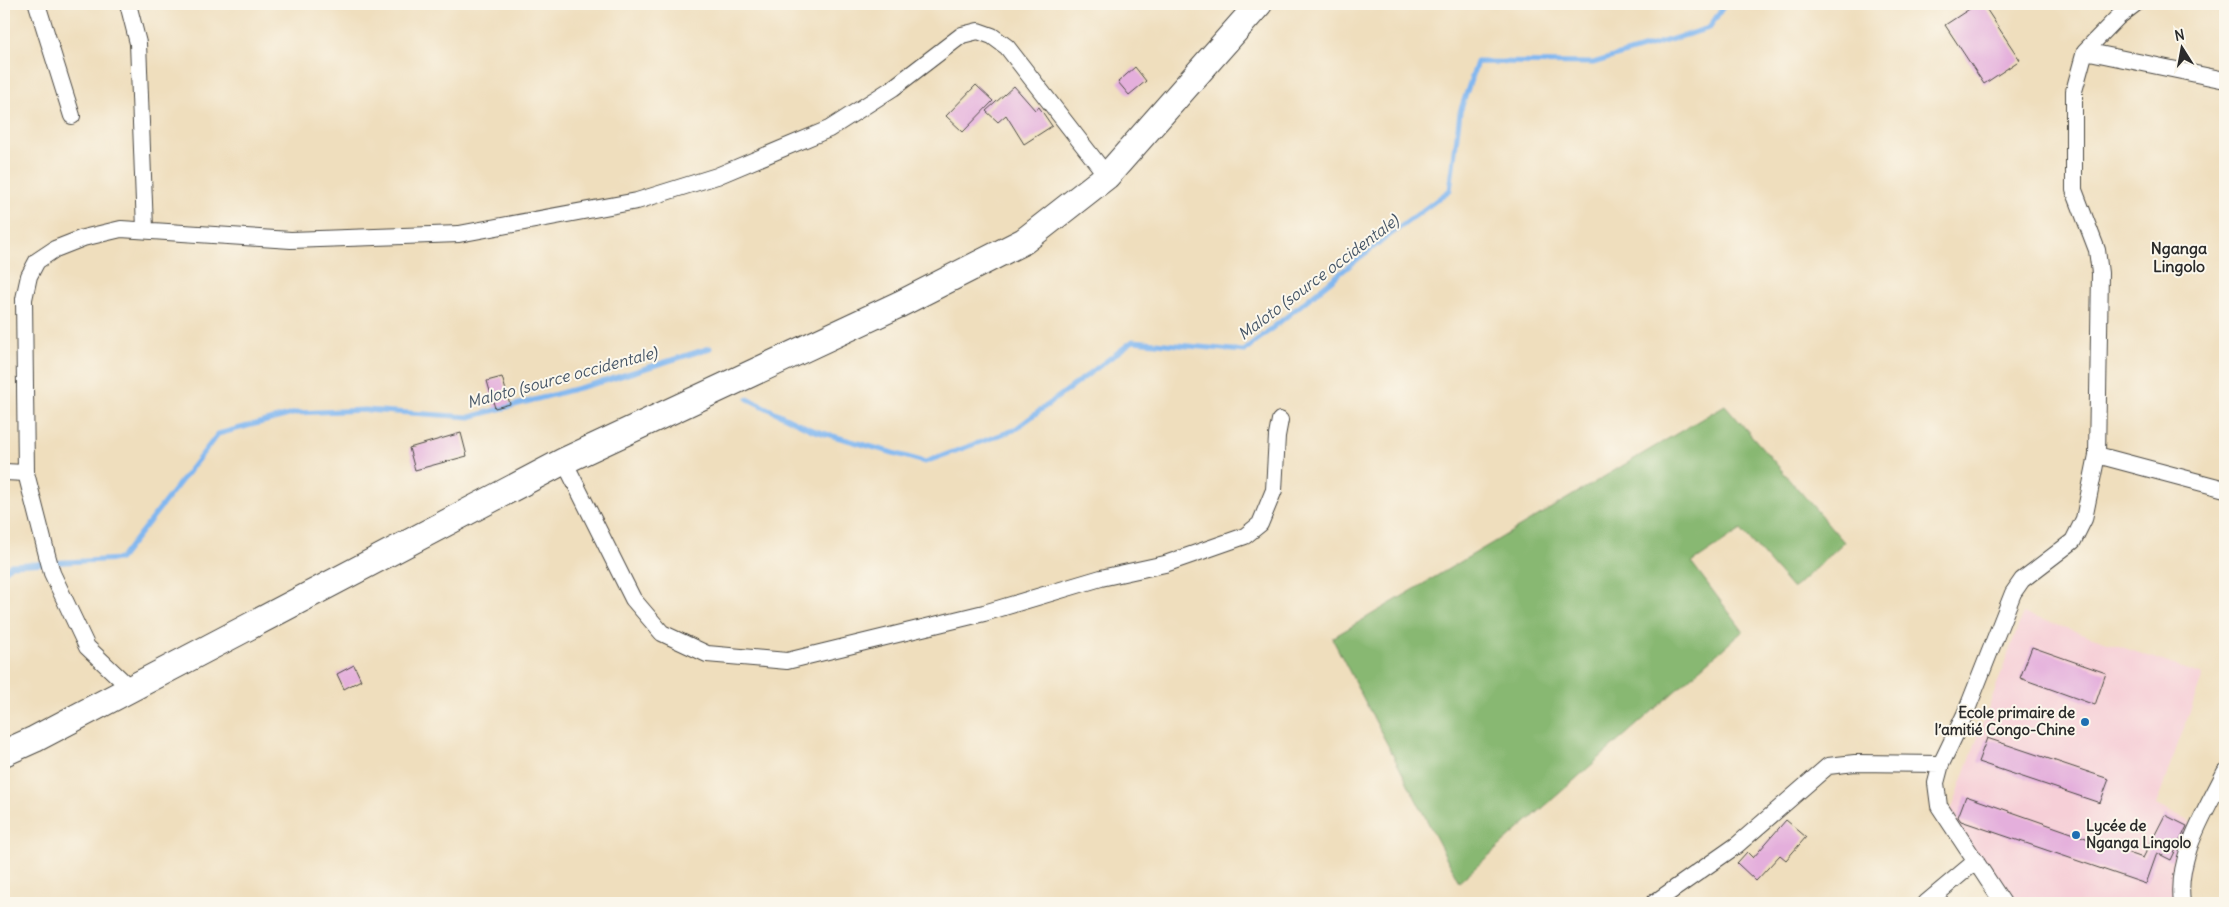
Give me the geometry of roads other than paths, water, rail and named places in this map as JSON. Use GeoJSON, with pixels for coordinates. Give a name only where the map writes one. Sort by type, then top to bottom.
{"type":"FeatureCollection","features":[{"type":"Feature","properties":{"kind":"main road"},"geometry":{"type":"LineString","coordinates":[[4,753],[131,689],[564,461],[900,304],[1024,241],[1107,176],[1259,4]]}},
{"type":"Feature","properties":{"kind":"street"},"geometry":{"type":"LineString","coordinates":[[37,4],[72,116]]}},
{"type":"Feature","properties":{"kind":"street"},"geometry":{"type":"LineString","coordinates":[[128,4],[138,43],[145,229]]}},
{"type":"Feature","properties":{"kind":"street"},"geometry":{"type":"LineString","coordinates":[[2002,903],[1939,806],[1936,783],[1941,764],[1966,712],[2013,593],[2022,580],[2073,541],[2080,531],[2097,455],[2100,272],[2096,250],[2074,190],[2074,91],[2085,52],[2118,18],[2135,4]]}},
{"type":"Feature","properties":{"kind":"street"},"geometry":{"type":"LineString","coordinates":[[131,689],[88,647],[52,573],[26,473],[24,299],[29,276],[37,261],[55,248],[83,238],[121,229],[145,229],[292,240],[459,234],[637,201],[717,176],[829,129],[893,88],[962,36],[978,32],[992,36],[1007,47],[1107,176]]}},
{"type":"Feature","properties":{"kind":"street"},"geometry":{"type":"LineString","coordinates":[[2085,52],[2225,80]]}},
{"type":"Feature","properties":{"kind":"street"},"geometry":{"type":"LineString","coordinates":[[564,461],[633,599],[662,633],[706,654],[787,661],[984,613],[1101,578],[1165,564],[1245,536],[1260,524],[1274,490],[1275,458],[1280,420]]}},
{"type":"Feature","properties":{"kind":"street"},"geometry":{"type":"LineString","coordinates":[[2097,455],[2225,489]]}},
{"type":"Feature","properties":{"kind":"street"},"geometry":{"type":"LineString","coordinates":[[4,472],[26,473]]}},
{"type":"Feature","properties":{"kind":"street"},"geometry":{"type":"LineString","coordinates":[[1654,903],[1737,845],[1828,766],[1855,763],[1941,764]]}},
{"type":"Feature","properties":{"kind":"street"},"geometry":{"type":"LineString","coordinates":[[2179,902],[2184,867],[2192,838],[2225,772]]}},
{"type":"Feature","properties":{"kind":"street"},"geometry":{"type":"LineString","coordinates":[[1926,903],[1976,861]]}},
{"type":"Feature","properties":{"kind":"waterway","name":"Maloto (source occidentale)"},"geometry":{"type":"LineString","coordinates":[[748,399],[812,430],[925,462],[1014,430],[1133,341],[1244,351],[1359,258],[1450,190],[1460,112],[1477,62],[1593,63],[1709,28],[1725,4]]}},
{"type":"Feature","properties":{"kind":"waterway","name":"Maloto (source occidentale)"},"geometry":{"type":"LineString","coordinates":[[4,572],[11,565],[120,559],[218,434],[296,413],[365,410],[470,417],[605,381],[710,348]]}},
{"type":"Feature","properties":{"kind":"place","name":"Ecole primaire de l’amitié Congo-Chine"},"geometry":{"type":"Point","coordinates":[2085,722]}},
{"type":"Feature","properties":{"kind":"place","name":"Lycée de Nganga Lingolo"},"geometry":{"type":"Point","coordinates":[2076,835]}},
{"type":"Feature","properties":{"kind":"district","name":"Nganga Lingolo"},"geometry":{"type":"Point","coordinates":[2179,257]}}]}
